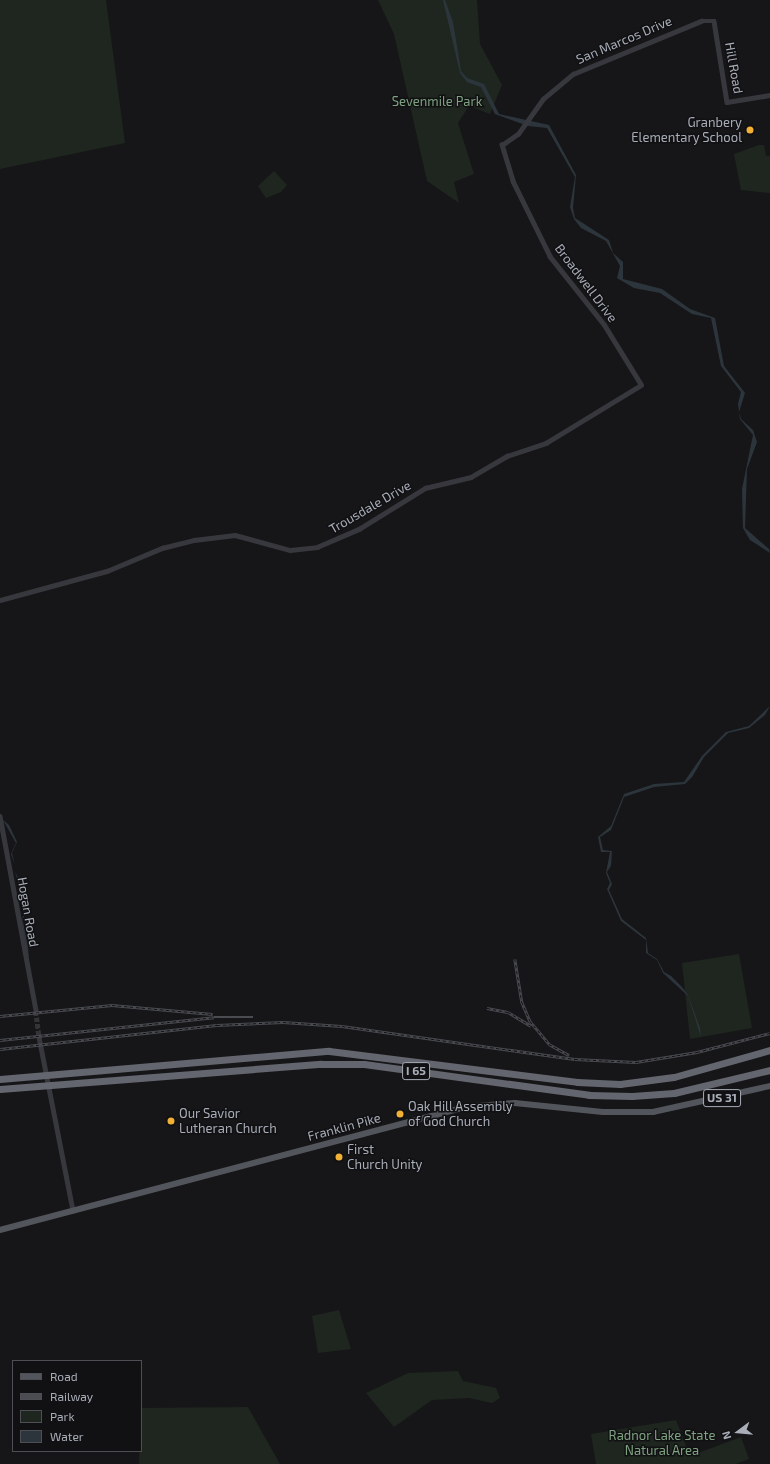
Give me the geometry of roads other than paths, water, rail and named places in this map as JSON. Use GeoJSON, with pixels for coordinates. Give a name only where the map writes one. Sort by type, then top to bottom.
{"type":"FeatureCollection","features":[{"type":"Feature","properties":{"kind":"highway","name":"I 65"},"geometry":{"type":"LineString","coordinates":[[0,1079],[329,1051],[614,1084],[674,1077],[770,1050]]}},
{"type":"Feature","properties":{"kind":"highway","name":"I 65"},"geometry":{"type":"LineString","coordinates":[[0,1089],[59,1083],[322,1064],[364,1064],[589,1095],[632,1096],[674,1093],[770,1070]]}},
{"type":"Feature","properties":{"kind":"main road","name":"Franklin Pike"},"geometry":{"type":"LineString","coordinates":[[0,1230],[465,1107],[515,1102],[603,1112],[653,1112],[770,1086]]}},
{"type":"Feature","properties":{"kind":"street","name":"Hill Road"},"geometry":{"type":"LineString","coordinates":[[714,21],[727,102],[770,95]]}},
{"type":"Feature","properties":{"kind":"street","name":"San Marcos Drive"},"geometry":{"type":"LineString","coordinates":[[502,145],[524,126],[554,88],[581,69],[686,26],[714,21]]}},
{"type":"Feature","properties":{"kind":"street","name":"Broadwell Drive"},"geometry":{"type":"LineString","coordinates":[[502,145],[513,182],[550,257],[604,325],[641,385]]}},
{"type":"Feature","properties":{"kind":"street","name":"Trousdale Drive"},"geometry":{"type":"LineString","coordinates":[[0,600],[108,570],[189,541],[238,535],[288,550],[315,548],[365,526],[425,488],[471,477],[507,456],[546,443],[641,385]]}},
{"type":"Feature","properties":{"kind":"street","name":"Hogan Road"},"geometry":{"type":"LineString","coordinates":[[0,816],[36,1011]]}},
{"type":"Feature","properties":{"kind":"street"},"geometry":{"type":"LineString","coordinates":[[39,1036],[73,1211]]}},
{"type":"Feature","properties":{"kind":"water"},"geometry":{"type":"Polygon","coordinates":[[[443,0],[445,0],[453,22],[461,71],[467,78],[484,84],[499,114],[549,125],[576,175],[573,208],[575,218],[609,240],[613,253],[623,262],[623,279],[662,289],[690,309],[715,318],[724,366],[745,393],[739,412],[738,404],[741,392],[721,366],[711,318],[692,314],[660,293],[634,288],[617,278],[620,266],[606,241],[581,228],[574,219],[570,207],[575,177],[547,128],[528,126],[495,114],[481,87],[467,82],[460,73],[443,0]]]}},
{"type":"Feature","properties":{"kind":"water"},"geometry":{"type":"Polygon","coordinates":[[[739,412],[741,419],[753,430],[757,442],[747,469],[745,528],[769,549],[770,553],[750,540],[743,528],[742,489],[753,435],[740,419],[739,412]]]}},
{"type":"Feature","properties":{"kind":"water"},"geometry":{"type":"Polygon","coordinates":[[[770,706],[765,715],[749,728],[728,733],[704,757],[692,777],[685,784],[654,787],[624,797],[611,830],[600,837],[603,850],[612,851],[611,866],[607,872],[612,884],[609,890],[622,919],[646,938],[648,953],[657,959],[664,972],[671,976],[688,995],[700,1028],[701,1037],[688,996],[663,973],[657,960],[646,953],[646,940],[621,921],[607,889],[610,883],[606,873],[610,852],[601,852],[598,837],[611,826],[624,794],[654,784],[684,782],[702,756],[726,732],[749,726],[770,706]]]}},
{"type":"Feature","properties":{"kind":"water"},"geometry":{"type":"Polygon","coordinates":[[[3,820],[9,825],[17,842],[12,853],[15,865],[11,854],[16,843],[3,820]]]}},
{"type":"Feature","properties":{"kind":"water"},"geometry":{"type":"Polygon","coordinates":[[[15,871],[23,891],[25,906],[23,922],[29,960],[22,925],[24,906],[15,871]]]}},
{"type":"Feature","properties":{"kind":"tunnel"},"geometry":{"type":"LineString","coordinates":[[36,1011],[39,1037]]}},
{"type":"Feature","properties":{"kind":"railway"},"geometry":{"type":"LineString","coordinates":[[515,959],[522,1002],[530,1021],[549,1044],[569,1055]]}},
{"type":"Feature","properties":{"kind":"railway"},"geometry":{"type":"LineString","coordinates":[[0,1016],[112,1005],[213,1014]]}},
{"type":"Feature","properties":{"kind":"railway"},"geometry":{"type":"LineString","coordinates":[[487,1008],[508,1012],[531,1026]]}},
{"type":"Feature","properties":{"kind":"railway"},"geometry":{"type":"LineString","coordinates":[[0,1040],[214,1017],[253,1017]]}},
{"type":"Feature","properties":{"kind":"railway"},"geometry":{"type":"LineString","coordinates":[[0,1049],[217,1025],[283,1022],[342,1026],[575,1059],[636,1062],[697,1052],[770,1033]]}},
{"type":"Feature","properties":{"kind":"place","name":"Granbery Elementary School"},"geometry":{"type":"Point","coordinates":[750,130]}},
{"type":"Feature","properties":{"kind":"place","name":"Oak Hill Assembly of God Church"},"geometry":{"type":"Point","coordinates":[400,1114]}},
{"type":"Feature","properties":{"kind":"place","name":"Our Savior Lutheran Church"},"geometry":{"type":"Point","coordinates":[171,1121]}},
{"type":"Feature","properties":{"kind":"place","name":"First Church Unity"},"geometry":{"type":"Point","coordinates":[339,1157]}},
{"type":"Feature","properties":{"kind":"park label","name":"Sevenmile Park"},"geometry":{"type":"Point","coordinates":[437,101]}},
{"type":"Feature","properties":{"kind":"park label","name":"Radnor Lake State Natural Area"},"geometry":{"type":"Point","coordinates":[662,1444]}}]}
